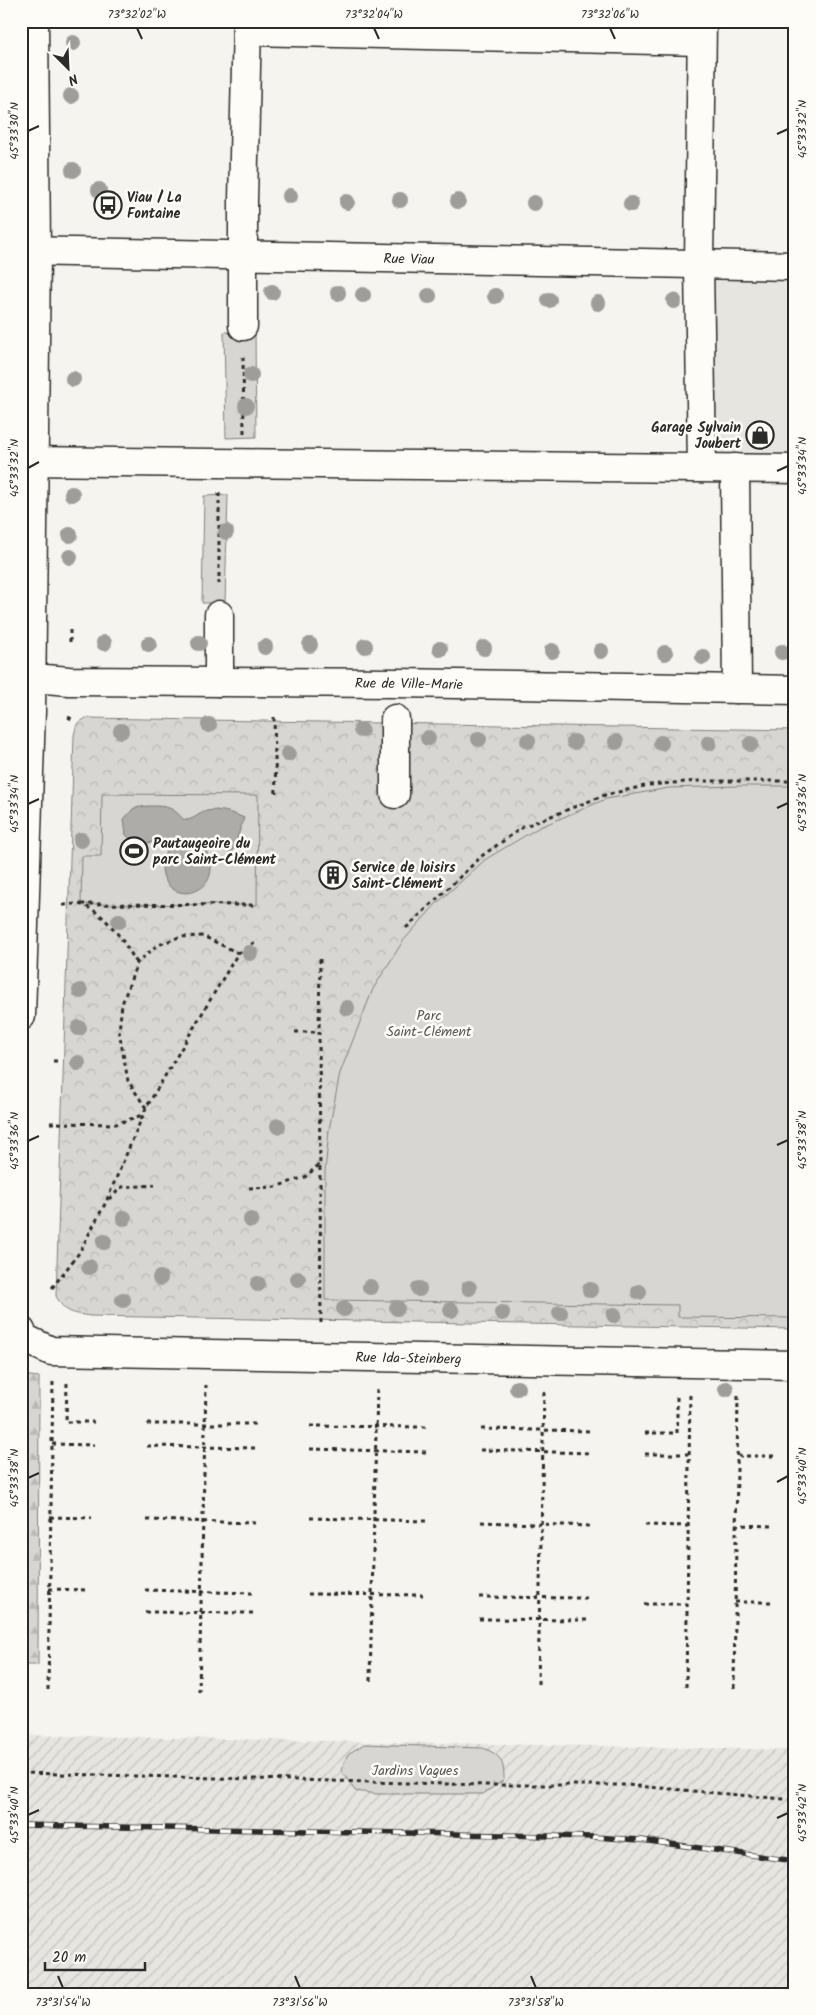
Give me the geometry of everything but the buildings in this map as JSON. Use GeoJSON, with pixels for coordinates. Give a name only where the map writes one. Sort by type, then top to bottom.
{"type":"FeatureCollection","features":[{"type":"Feature","properties":{"kind":"street"},"geometry":{"type":"LineString","coordinates":[[21,1016],[29,251],[34,21]]}},
{"type":"Feature","properties":{"kind":"street"},"geometry":{"type":"LineString","coordinates":[[243,326],[247,26],[702,31],[699,264],[702,468]]}},
{"type":"Feature","properties":{"kind":"street","name":"Rue Viau"},"geometry":{"type":"LineString","coordinates":[[29,251],[795,266]]}},
{"type":"Feature","properties":{"kind":"street"},"geometry":{"type":"LineString","coordinates":[[27,462],[795,469]]}},
{"type":"Feature","properties":{"kind":"street"},"geometry":{"type":"LineString","coordinates":[[735,468],[737,688]]}},
{"type":"Feature","properties":{"kind":"street"},"geometry":{"type":"LineString","coordinates":[[219,615],[219,682]]}},
{"type":"Feature","properties":{"kind":"street","name":"Rue de Ville-Marie"},"geometry":{"type":"LineString","coordinates":[[26,678],[69,681],[397,683],[795,690]]}},
{"type":"Feature","properties":{"kind":"street"},"geometry":{"type":"LineString","coordinates":[[395,719],[395,794]]}},
{"type":"Feature","properties":{"kind":"street","name":"Rue Ida-Steinberg"},"geometry":{"type":"LineString","coordinates":[[23,1334],[51,1351],[795,1365]]}},
{"type":"Feature","properties":{"kind":"path"},"geometry":{"type":"LineString","coordinates":[[219,615],[243,326]]}},
{"type":"Feature","properties":{"kind":"path"},"geometry":{"type":"LineString","coordinates":[[70,630],[70,645]]}},
{"type":"Feature","properties":{"kind":"path"},"geometry":{"type":"LineString","coordinates":[[68,717],[72,719]]}},
{"type":"Feature","properties":{"kind":"path"},"geometry":{"type":"LineString","coordinates":[[274,717],[276,796]]}},
{"type":"Feature","properties":{"kind":"path"},"geometry":{"type":"LineString","coordinates":[[406,928],[483,855],[523,827],[605,795],[649,784],[698,780],[795,781]]}},
{"type":"Feature","properties":{"kind":"path"},"geometry":{"type":"LineString","coordinates":[[81,904],[100,915],[121,939],[138,963]]}},
{"type":"Feature","properties":{"kind":"path"},"geometry":{"type":"LineString","coordinates":[[62,905],[257,905]]}},
{"type":"Feature","properties":{"kind":"path"},"geometry":{"type":"LineString","coordinates":[[146,1108],[128,1081],[119,1031],[122,1004],[138,963],[156,946],[179,937],[203,936],[238,952]]}},
{"type":"Feature","properties":{"kind":"path"},"geometry":{"type":"LineString","coordinates":[[52,1288],[79,1253],[106,1202],[142,1115],[238,952],[258,940]]}},
{"type":"Feature","properties":{"kind":"path"},"geometry":{"type":"LineString","coordinates":[[320,959],[320,1357]]}},
{"type":"Feature","properties":{"kind":"path"},"geometry":{"type":"LineString","coordinates":[[295,1032],[319,1032]]}},
{"type":"Feature","properties":{"kind":"path"},"geometry":{"type":"LineString","coordinates":[[53,1061],[58,1061]]}},
{"type":"Feature","properties":{"kind":"path"},"geometry":{"type":"LineString","coordinates":[[50,1123],[116,1124],[142,1115]]}},
{"type":"Feature","properties":{"kind":"path"},"geometry":{"type":"LineString","coordinates":[[249,1188],[275,1187],[305,1177],[321,1163]]}},
{"type":"Feature","properties":{"kind":"path"},"geometry":{"type":"LineString","coordinates":[[106,1202],[122,1187],[155,1186]]}},
{"type":"Feature","properties":{"kind":"path"},"geometry":{"type":"LineString","coordinates":[[48,1690],[53,1372]]}},
{"type":"Feature","properties":{"kind":"path"},"geometry":{"type":"LineString","coordinates":[[199,1692],[206,1375]]}},
{"type":"Feature","properties":{"kind":"path"},"geometry":{"type":"LineString","coordinates":[[67,1380],[66,1422],[94,1422]]}},
{"type":"Feature","properties":{"kind":"path"},"geometry":{"type":"LineString","coordinates":[[370,1681],[377,1387]]}},
{"type":"Feature","properties":{"kind":"path"},"geometry":{"type":"LineString","coordinates":[[538,1684],[544,1390]]}},
{"type":"Feature","properties":{"kind":"path"},"geometry":{"type":"LineString","coordinates":[[734,1688],[738,1390]]}},
{"type":"Feature","properties":{"kind":"path"},"geometry":{"type":"LineString","coordinates":[[645,1433],[677,1433],[678,1392]]}},
{"type":"Feature","properties":{"kind":"path"},"geometry":{"type":"LineString","coordinates":[[686,1687],[690,1392]]}},
{"type":"Feature","properties":{"kind":"path"},"geometry":{"type":"LineString","coordinates":[[147,1424],[257,1424]]}},
{"type":"Feature","properties":{"kind":"path"},"geometry":{"type":"LineString","coordinates":[[310,1426],[428,1427]]}},
{"type":"Feature","properties":{"kind":"path"},"geometry":{"type":"LineString","coordinates":[[481,1429],[592,1431]]}},
{"type":"Feature","properties":{"kind":"path"},"geometry":{"type":"LineString","coordinates":[[52,1444],[94,1445]]}},
{"type":"Feature","properties":{"kind":"path"},"geometry":{"type":"LineString","coordinates":[[147,1446],[257,1448]]}},
{"type":"Feature","properties":{"kind":"path"},"geometry":{"type":"LineString","coordinates":[[310,1449],[427,1452]]}},
{"type":"Feature","properties":{"kind":"path"},"geometry":{"type":"LineString","coordinates":[[480,1450],[592,1453]]}},
{"type":"Feature","properties":{"kind":"path"},"geometry":{"type":"LineString","coordinates":[[645,1454],[689,1454]]}},
{"type":"Feature","properties":{"kind":"path"},"geometry":{"type":"LineString","coordinates":[[738,1456],[775,1456]]}},
{"type":"Feature","properties":{"kind":"path"},"geometry":{"type":"LineString","coordinates":[[50,1517],[92,1518]]}},
{"type":"Feature","properties":{"kind":"path"},"geometry":{"type":"LineString","coordinates":[[310,1518],[426,1521]]}},
{"type":"Feature","properties":{"kind":"path"},"geometry":{"type":"LineString","coordinates":[[147,1520],[256,1523]]}},
{"type":"Feature","properties":{"kind":"path"},"geometry":{"type":"LineString","coordinates":[[481,1522],[590,1526]]}},
{"type":"Feature","properties":{"kind":"path"},"geometry":{"type":"LineString","coordinates":[[645,1525],[688,1526]]}},
{"type":"Feature","properties":{"kind":"path"},"geometry":{"type":"LineString","coordinates":[[735,1526],[774,1526]]}},
{"type":"Feature","properties":{"kind":"path"},"geometry":{"type":"LineString","coordinates":[[49,1589],[90,1590]]}},
{"type":"Feature","properties":{"kind":"path"},"geometry":{"type":"LineString","coordinates":[[145,1590],[252,1593]]}},
{"type":"Feature","properties":{"kind":"path"},"geometry":{"type":"LineString","coordinates":[[308,1594],[423,1595]]}},
{"type":"Feature","properties":{"kind":"path"},"geometry":{"type":"LineString","coordinates":[[479,1597],[588,1598]]}},
{"type":"Feature","properties":{"kind":"path"},"geometry":{"type":"LineString","coordinates":[[735,1602],[771,1602]]}},
{"type":"Feature","properties":{"kind":"path"},"geometry":{"type":"LineString","coordinates":[[644,1604],[687,1604]]}},
{"type":"Feature","properties":{"kind":"path"},"geometry":{"type":"LineString","coordinates":[[145,1612],[252,1613]]}},
{"type":"Feature","properties":{"kind":"path"},"geometry":{"type":"LineString","coordinates":[[479,1619],[588,1620]]}},
{"type":"Feature","properties":{"kind":"path"},"geometry":{"type":"LineString","coordinates":[[21,1773],[486,1785],[626,1785],[795,1800]]}},
{"type":"Feature","properties":{"kind":"shaded area"},"geometry":{"type":"Polygon","coordinates":[[[700,267],[795,268],[795,467],[703,466],[700,267]]]}},
{"type":"Feature","properties":{"kind":"shaded area"},"geometry":{"type":"Polygon","coordinates":[[[148,806],[172,809],[184,820],[212,810],[226,811],[244,818],[232,853],[209,842],[204,844],[211,862],[210,876],[204,885],[197,890],[188,893],[179,892],[171,888],[165,880],[162,866],[167,849],[164,844],[157,842],[137,844],[126,835],[124,819],[134,808],[148,806]]]}},
{"type":"Feature","properties":{"kind":"shaded area"},"geometry":{"type":"Polygon","coordinates":[[[21,1735],[795,1750],[795,1994],[21,1994],[21,1735]]]}},
{"type":"Feature","properties":{"kind":"green space"},"geometry":{"type":"Polygon","coordinates":[[[224,332],[255,332],[256,437],[226,438],[224,332]]]}},
{"type":"Feature","properties":{"kind":"green space"},"geometry":{"type":"Polygon","coordinates":[[[228,495],[225,603],[202,603],[204,496],[228,495]]]}},
{"type":"Feature","properties":{"kind":"green space","name":"Parc Saint-Clément"},"geometry":{"type":"Polygon","coordinates":[[[86,718],[795,730],[795,1329],[90,1316],[73,1313],[62,1306],[56,1296],[74,735],[77,724],[86,718]]]}},
{"type":"Feature","properties":{"kind":"green space"},"geometry":{"type":"Polygon","coordinates":[[[795,786],[795,1318],[678,1317],[678,1305],[325,1300],[325,1172],[329,1130],[340,1073],[373,989],[403,941],[437,903],[486,859],[538,828],[606,799],[669,788],[795,786]]]}},
{"type":"Feature","properties":{"kind":"green space","name":"Pautaugeoire du parc Saint-Clément"},"geometry":{"type":"Polygon","coordinates":[[[102,794],[258,795],[257,905],[81,904],[82,856],[101,856],[102,794]]]}},
{"type":"Feature","properties":{"kind":"green space"},"geometry":{"type":"Polygon","coordinates":[[[21,1375],[39,1377],[38,1665],[21,1665],[21,1375]]]}},
{"type":"Feature","properties":{"kind":"green space","name":"Jardins Vagues"},"geometry":{"type":"Polygon","coordinates":[[[364,1744],[483,1748],[498,1756],[502,1763],[504,1780],[483,1794],[377,1794],[355,1791],[341,1770],[348,1754],[364,1744]]]}},
{"type":"Feature","properties":{"kind":"railway"},"geometry":{"type":"LineString","coordinates":[[21,1825],[594,1837],[641,1840],[795,1861]]}},
{"type":"Feature","properties":{"kind":"place","name":"Viau / La Fontaine"},"geometry":{"type":"Point","coordinates":[108,205]}},
{"type":"Feature","properties":{"kind":"place","name":"Garage Sylvain Joubert"},"geometry":{"type":"Point","coordinates":[760,435]}},
{"type":"Feature","properties":{"kind":"place","name":"Pautaugeoire du parc Saint-Clément"},"geometry":{"type":"Point","coordinates":[134,851]}},
{"type":"Feature","properties":{"kind":"place","name":"Service de loisirs Saint-Clément"},"geometry":{"type":"Point","coordinates":[333,875]}}]}
